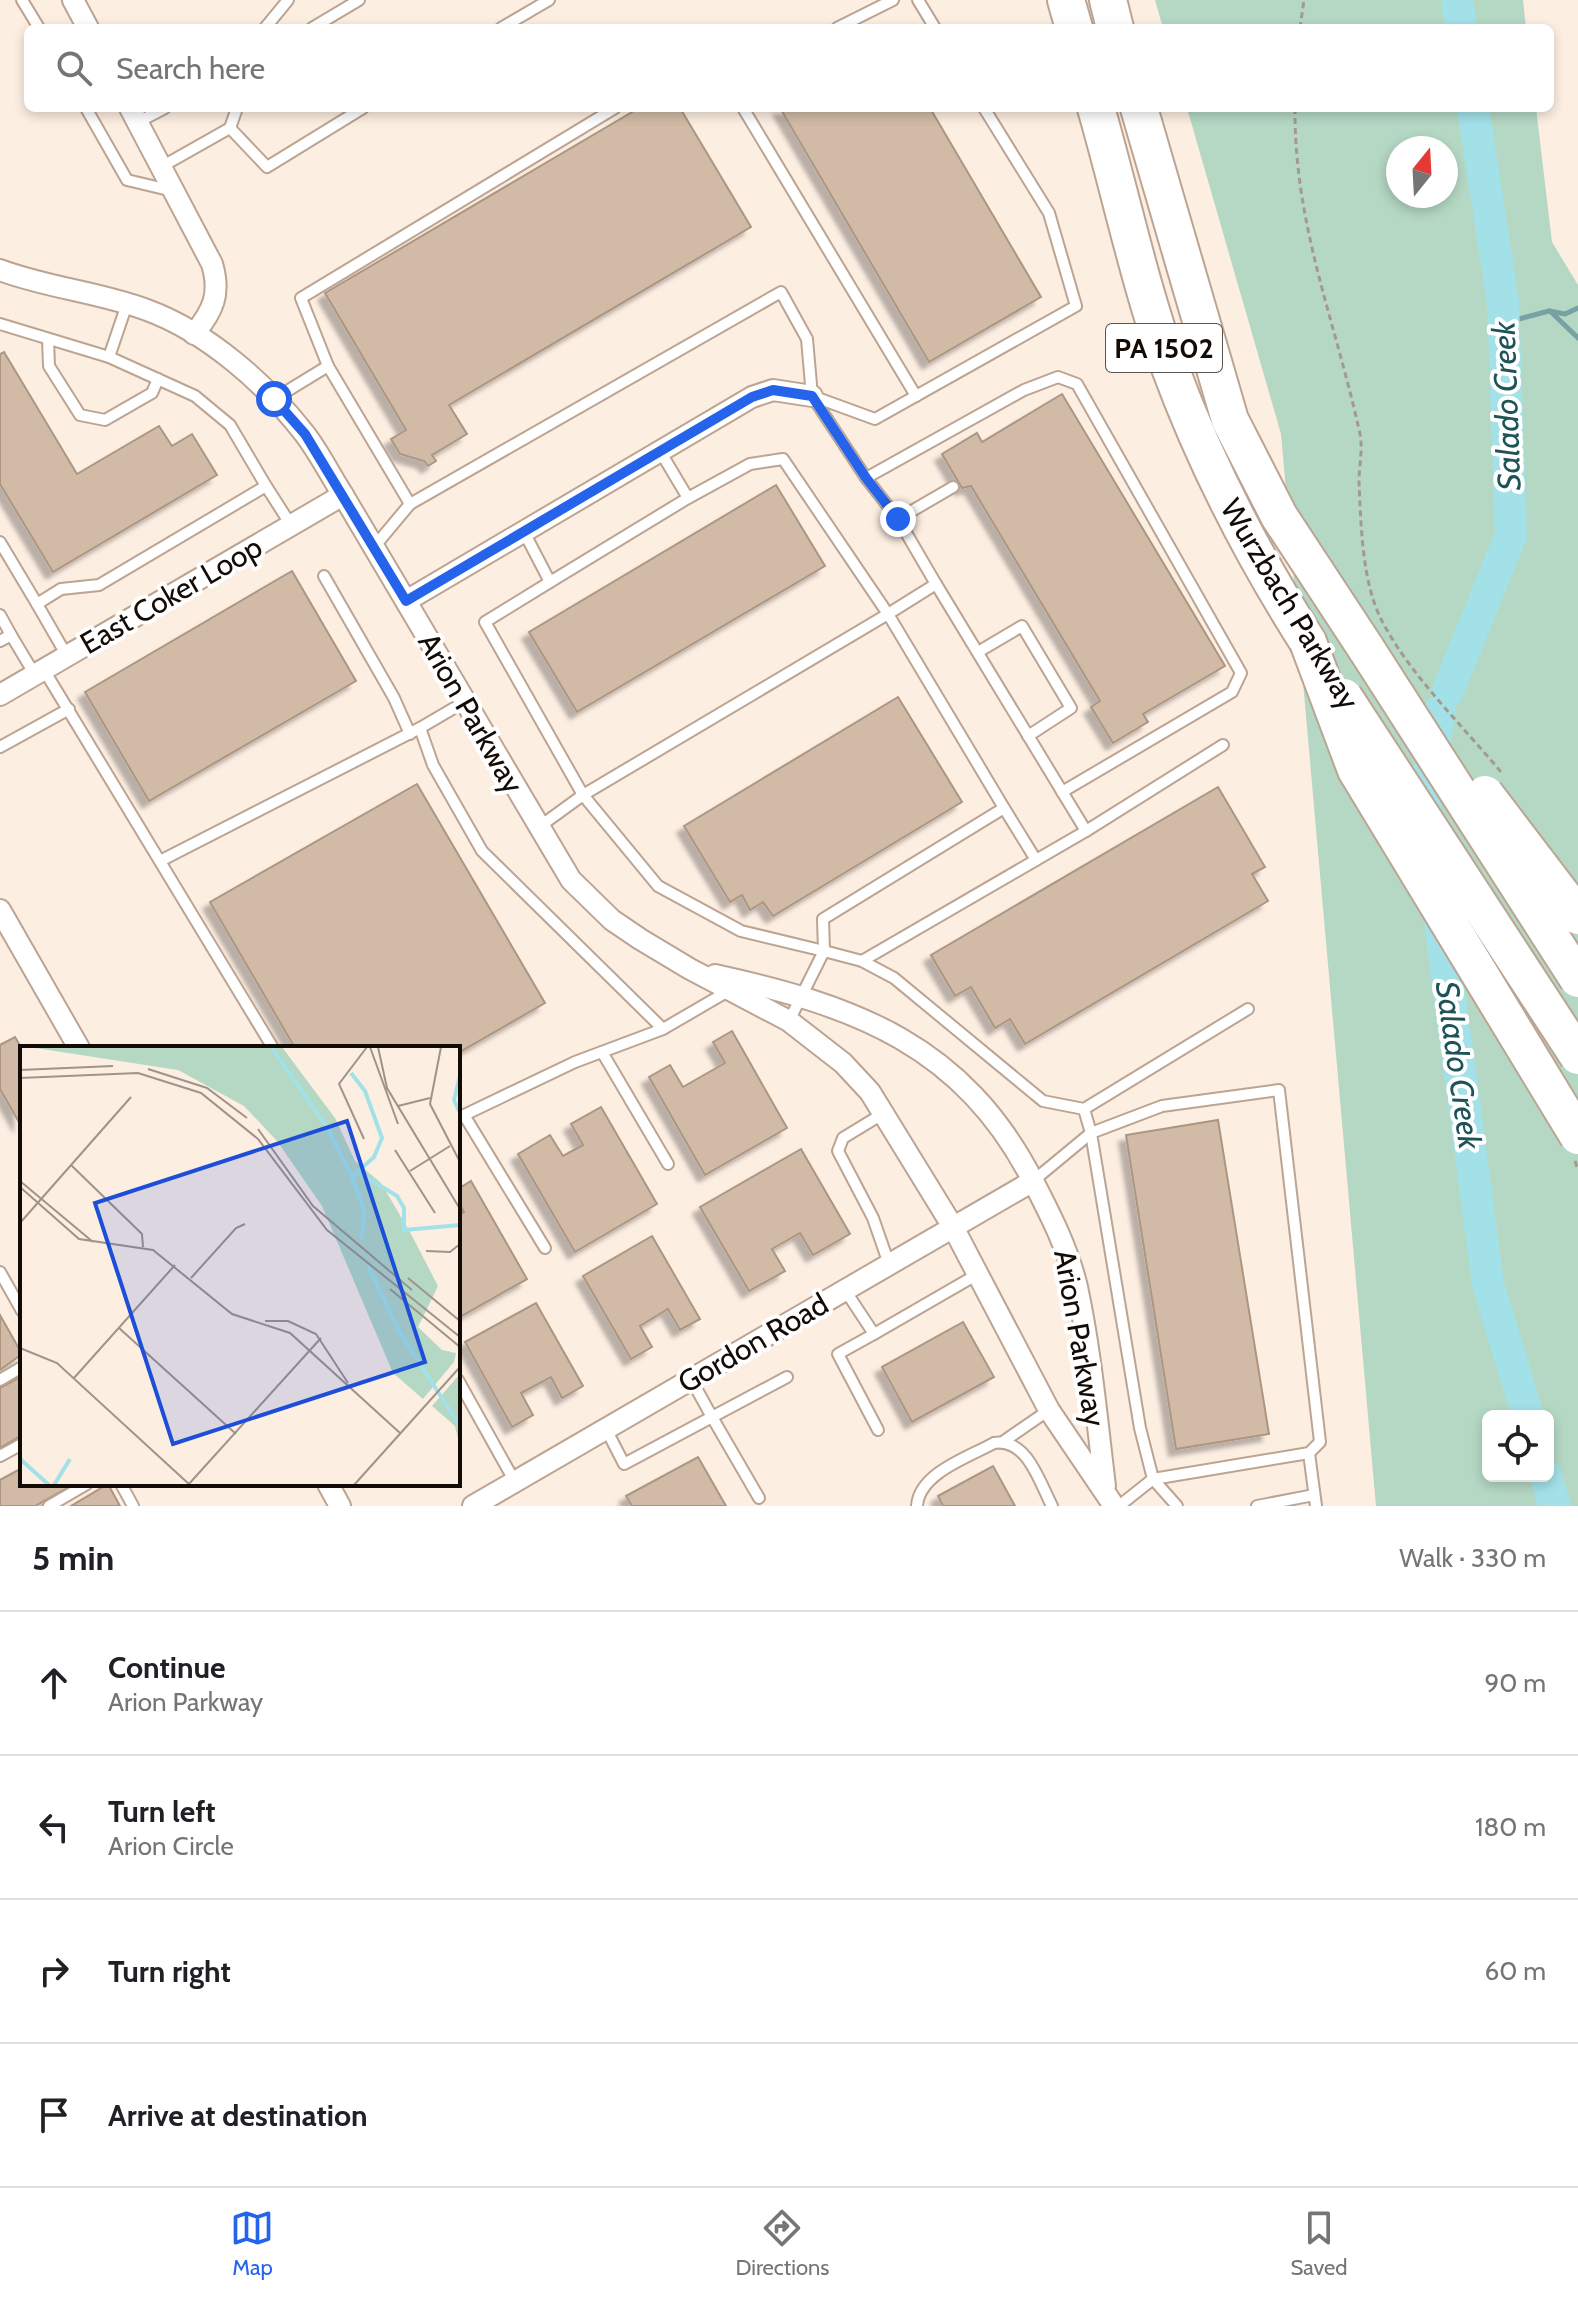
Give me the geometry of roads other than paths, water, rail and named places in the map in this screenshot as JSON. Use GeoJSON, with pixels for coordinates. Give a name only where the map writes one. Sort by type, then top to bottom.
{"type":"FeatureCollection","features":[{"type":"Feature","properties":{"kind":"highway"},"geometry":{"type":"LineString","coordinates":[[1066,0],[1073,24]]}},
{"type":"Feature","properties":{"kind":"highway"},"geometry":{"type":"LineString","coordinates":[[1108,0],[1114,24]]}},
{"type":"Feature","properties":{"kind":"highway","name":"Wurzbach Parkway"},"geometry":{"type":"LineString","coordinates":[[1097,112],[1168,362],[1208,463],[1266,575],[1578,1056]]}},
{"type":"Feature","properties":{"kind":"highway","name":"Wurzbach Parkway"},"geometry":{"type":"LineString","coordinates":[[1140,112],[1230,420],[1279,516],[1578,979]]}},
{"type":"Feature","properties":{"kind":"highway"},"geometry":{"type":"LineString","coordinates":[[1308,642],[1356,770],[1578,1136]]}},
{"type":"Feature","properties":{"kind":"highway"},"geometry":{"type":"LineString","coordinates":[[1367,650],[1445,742],[1578,916]]}},
{"type":"Feature","properties":{"kind":"street"},"geometry":{"type":"LineString","coordinates":[[73,0],[86,24]]}},
{"type":"Feature","properties":{"kind":"street"},"geometry":{"type":"LineString","coordinates":[[134,115],[216,279],[213,311],[194,334]]}},
{"type":"Feature","properties":{"kind":"street","name":"Arion Parkway"},"geometry":{"type":"LineString","coordinates":[[0,270],[150,311],[194,334],[246,373],[274,399],[305,434],[343,495],[571,880],[612,920],[690,969],[789,1021],[843,1063],[884,1113],[953,1227],[1049,1410],[1113,1501]]}},
{"type":"Feature","properties":{"kind":"street"},"geometry":{"type":"LineString","coordinates":[[406,601],[752,397],[773,390],[812,396]]}},
{"type":"Feature","properties":{"kind":"street","name":"East Coker Loop"},"geometry":{"type":"LineString","coordinates":[[0,695],[343,495]]}},
{"type":"Feature","properties":{"kind":"street"},"geometry":{"type":"LineString","coordinates":[[0,910],[78,1046]]}},
{"type":"Feature","properties":{"kind":"street","name":"Arion Parkway"},"geometry":{"type":"LineString","coordinates":[[690,969],[800,996],[875,1023],[924,1052],[979,1099],[1015,1145],[1061,1235],[1077,1288],[1113,1501]]}},
{"type":"Feature","properties":{"kind":"street","name":"Gordon Road"},"geometry":{"type":"LineString","coordinates":[[473,1506],[1033,1181]]}},
{"type":"Feature","properties":{"kind":"street"},"geometry":{"type":"LineString","coordinates":[[329,1486],[340,1506]]}},
{"type":"Feature","properties":{"kind":"lane"},"geometry":{"type":"LineString","coordinates":[[22,0],[37,24]]}},
{"type":"Feature","properties":{"kind":"lane"},"geometry":{"type":"LineString","coordinates":[[268,24],[288,0]]}},
{"type":"Feature","properties":{"kind":"lane"},"geometry":{"type":"LineString","coordinates":[[319,24],[359,0]]}},
{"type":"Feature","properties":{"kind":"lane"},"geometry":{"type":"LineString","coordinates":[[508,24],[549,0]]}},
{"type":"Feature","properties":{"kind":"lane"},"geometry":{"type":"LineString","coordinates":[[845,24],[893,0]]}},
{"type":"Feature","properties":{"kind":"lane"},"geometry":{"type":"LineString","coordinates":[[918,0],[933,24]]}},
{"type":"Feature","properties":{"kind":"lane"},"geometry":{"type":"LineString","coordinates":[[88,112],[127,180],[174,191]]}},
{"type":"Feature","properties":{"kind":"lane"},"geometry":{"type":"LineString","coordinates":[[161,167],[230,128],[236,112]]}},
{"type":"Feature","properties":{"kind":"lane"},"geometry":{"type":"LineString","coordinates":[[230,128],[267,167],[356,112]]}},
{"type":"Feature","properties":{"kind":"lane"},"geometry":{"type":"LineString","coordinates":[[410,504],[328,366],[301,298],[608,112]]}},
{"type":"Feature","properties":{"kind":"lane"},"geometry":{"type":"LineString","coordinates":[[745,112],[916,396]]}},
{"type":"Feature","properties":{"kind":"lane"},"geometry":{"type":"LineString","coordinates":[[812,396],[875,419],[1076,306],[1049,213],[986,112]]}},
{"type":"Feature","properties":{"kind":"lane"},"geometry":{"type":"LineString","coordinates":[[374,547],[410,504],[781,292],[807,339],[812,396],[866,478],[898,519],[1086,831]]}},
{"type":"Feature","properties":{"kind":"lane"},"geometry":{"type":"LineString","coordinates":[[109,357],[127,304]]}},
{"type":"Feature","properties":{"kind":"lane"},"geometry":{"type":"LineString","coordinates":[[0,324],[109,357],[195,396],[230,425],[291,525]]}},
{"type":"Feature","properties":{"kind":"lane"},"geometry":{"type":"LineString","coordinates":[[48,339],[49,366],[80,415],[105,420],[152,393],[158,379]]}},
{"type":"Feature","properties":{"kind":"lane"},"geometry":{"type":"LineString","coordinates":[[274,399],[328,366]]}},
{"type":"Feature","properties":{"kind":"lane"},"geometry":{"type":"LineString","coordinates":[[866,478],[1024,390],[1058,377],[1077,384],[1241,673],[1232,692],[1062,792]]}},
{"type":"Feature","properties":{"kind":"lane"},"geometry":{"type":"LineString","coordinates":[[660,451],[688,498]]}},
{"type":"Feature","properties":{"kind":"lane"},"geometry":{"type":"LineString","coordinates":[[1036,860],[888,614],[783,459],[750,464],[688,498],[485,622],[583,795],[658,886],[741,931],[862,961],[894,978],[1043,1101],[1084,1109],[1248,1009]]}},
{"type":"Feature","properties":{"kind":"lane"},"geometry":{"type":"LineString","coordinates":[[37,604],[61,589],[99,585],[266,486]]}},
{"type":"Feature","properties":{"kind":"lane"},"geometry":{"type":"LineString","coordinates":[[898,519],[953,487]]}},
{"type":"Feature","properties":{"kind":"lane"},"geometry":{"type":"LineString","coordinates":[[524,532],[550,582]]}},
{"type":"Feature","properties":{"kind":"lane"},"geometry":{"type":"LineString","coordinates":[[0,542],[67,656]]}},
{"type":"Feature","properties":{"kind":"lane"},"geometry":{"type":"LineString","coordinates":[[324,576],[394,698],[410,734]]}},
{"type":"Feature","properties":{"kind":"lane"},"geometry":{"type":"LineString","coordinates":[[538,828],[583,795],[936,584]]}},
{"type":"Feature","properties":{"kind":"lane"},"geometry":{"type":"LineString","coordinates":[[0,615],[11,635],[69,709],[272,1046]]}},
{"type":"Feature","properties":{"kind":"lane"},"geometry":{"type":"LineString","coordinates":[[978,652],[1022,626],[1071,708],[1028,736]]}},
{"type":"Feature","properties":{"kind":"lane"},"geometry":{"type":"LineString","coordinates":[[0,641],[11,635]]}},
{"type":"Feature","properties":{"kind":"lane"},"geometry":{"type":"LineString","coordinates":[[162,860],[410,734],[466,701]]}},
{"type":"Feature","properties":{"kind":"lane"},"geometry":{"type":"LineString","coordinates":[[0,747],[69,709]]}},
{"type":"Feature","properties":{"kind":"lane"},"geometry":{"type":"LineString","coordinates":[[420,728],[433,765],[482,851],[663,1029]]}},
{"type":"Feature","properties":{"kind":"lane"},"geometry":{"type":"LineString","coordinates":[[862,961],[1086,831],[1223,745]]}},
{"type":"Feature","properties":{"kind":"lane"},"geometry":{"type":"LineString","coordinates":[[789,1021],[824,951],[823,919],[1004,808]]}},
{"type":"Feature","properties":{"kind":"lane"},"geometry":{"type":"LineString","coordinates":[[545,1248],[461,1116],[602,1052],[663,1029],[730,990]]}},
{"type":"Feature","properties":{"kind":"lane"},"geometry":{"type":"LineString","coordinates":[[602,1052],[668,1164]]}},
{"type":"Feature","properties":{"kind":"lane"},"geometry":{"type":"LineString","coordinates":[[1033,1181],[1091,1133],[1162,1106],[1279,1090],[1320,1442],[1309,1453],[1153,1479],[1113,1501]]}},
{"type":"Feature","properties":{"kind":"lane"},"geometry":{"type":"LineString","coordinates":[[1084,1109],[1091,1133],[1140,1428],[1153,1479],[1177,1506]]}},
{"type":"Feature","properties":{"kind":"lane"},"geometry":{"type":"LineString","coordinates":[[884,1113],[843,1138],[838,1151],[873,1218],[889,1264]]}},
{"type":"Feature","properties":{"kind":"lane"},"geometry":{"type":"LineString","coordinates":[[0,1272],[20,1307]]}},
{"type":"Feature","properties":{"kind":"lane"},"geometry":{"type":"LineString","coordinates":[[878,1430],[838,1354],[978,1274]]}},
{"type":"Feature","properties":{"kind":"lane"},"geometry":{"type":"LineString","coordinates":[[845,1290],[874,1334]]}},
{"type":"Feature","properties":{"kind":"lane"},"geometry":{"type":"LineString","coordinates":[[0,1380],[20,1368]]}},
{"type":"Feature","properties":{"kind":"lane"},"geometry":{"type":"LineString","coordinates":[[606,1429],[624,1464],[787,1377]]}},
{"type":"Feature","properties":{"kind":"lane"},"geometry":{"type":"LineString","coordinates":[[691,1379],[759,1498]]}},
{"type":"Feature","properties":{"kind":"lane"},"geometry":{"type":"LineString","coordinates":[[460,1384],[515,1482]]}},
{"type":"Feature","properties":{"kind":"lane"},"geometry":{"type":"LineString","coordinates":[[917,1506],[920,1493],[931,1479],[994,1443],[1004,1441],[1049,1410]]}},
{"type":"Feature","properties":{"kind":"lane"},"geometry":{"type":"LineString","coordinates":[[1004,1441],[1021,1448],[1052,1506]]}},
{"type":"Feature","properties":{"kind":"lane"},"geometry":{"type":"LineString","coordinates":[[0,1456],[20,1445]]}},
{"type":"Feature","properties":{"kind":"lane"},"geometry":{"type":"LineString","coordinates":[[1257,1506],[1315,1501],[1309,1453]]}},
{"type":"Feature","properties":{"kind":"lane"},"geometry":{"type":"LineString","coordinates":[[49,1506],[84,1486]]}},
{"type":"Feature","properties":{"kind":"lane"},"geometry":{"type":"LineString","coordinates":[[122,1486],[133,1506]]}},
{"type":"Feature","properties":{"kind":"waterway","name":"Salado Creek"},"geometry":{"type":"LineString","coordinates":[[1457,0],[1460,24]]}},
{"type":"Feature","properties":{"kind":"waterway","name":"Salado Creek"},"geometry":{"type":"LineString","coordinates":[[1447,693],[1511,535],[1503,302],[1474,112]]}},
{"type":"Feature","properties":{"kind":"waterway"},"geometry":{"type":"LineString","coordinates":[[1504,323],[1549,311],[1565,314],[1578,308]]}},
{"type":"Feature","properties":{"kind":"waterway"},"geometry":{"type":"LineString","coordinates":[[1550,311],[1578,338]]}},
{"type":"Feature","properties":{"kind":"waterway","name":"Salado Creek"},"geometry":{"type":"LineString","coordinates":[[1429,833],[1424,801],[1440,710]]}},
{"type":"Feature","properties":{"kind":"waterway","name":"Salado Creek"},"geometry":{"type":"LineString","coordinates":[[1438,907],[1488,1284],[1526,1410]]}},
{"type":"Feature","properties":{"kind":"waterway","name":"Salado Creek"},"geometry":{"type":"LineString","coordinates":[[1548,1482],[1555,1506]]}}]}
